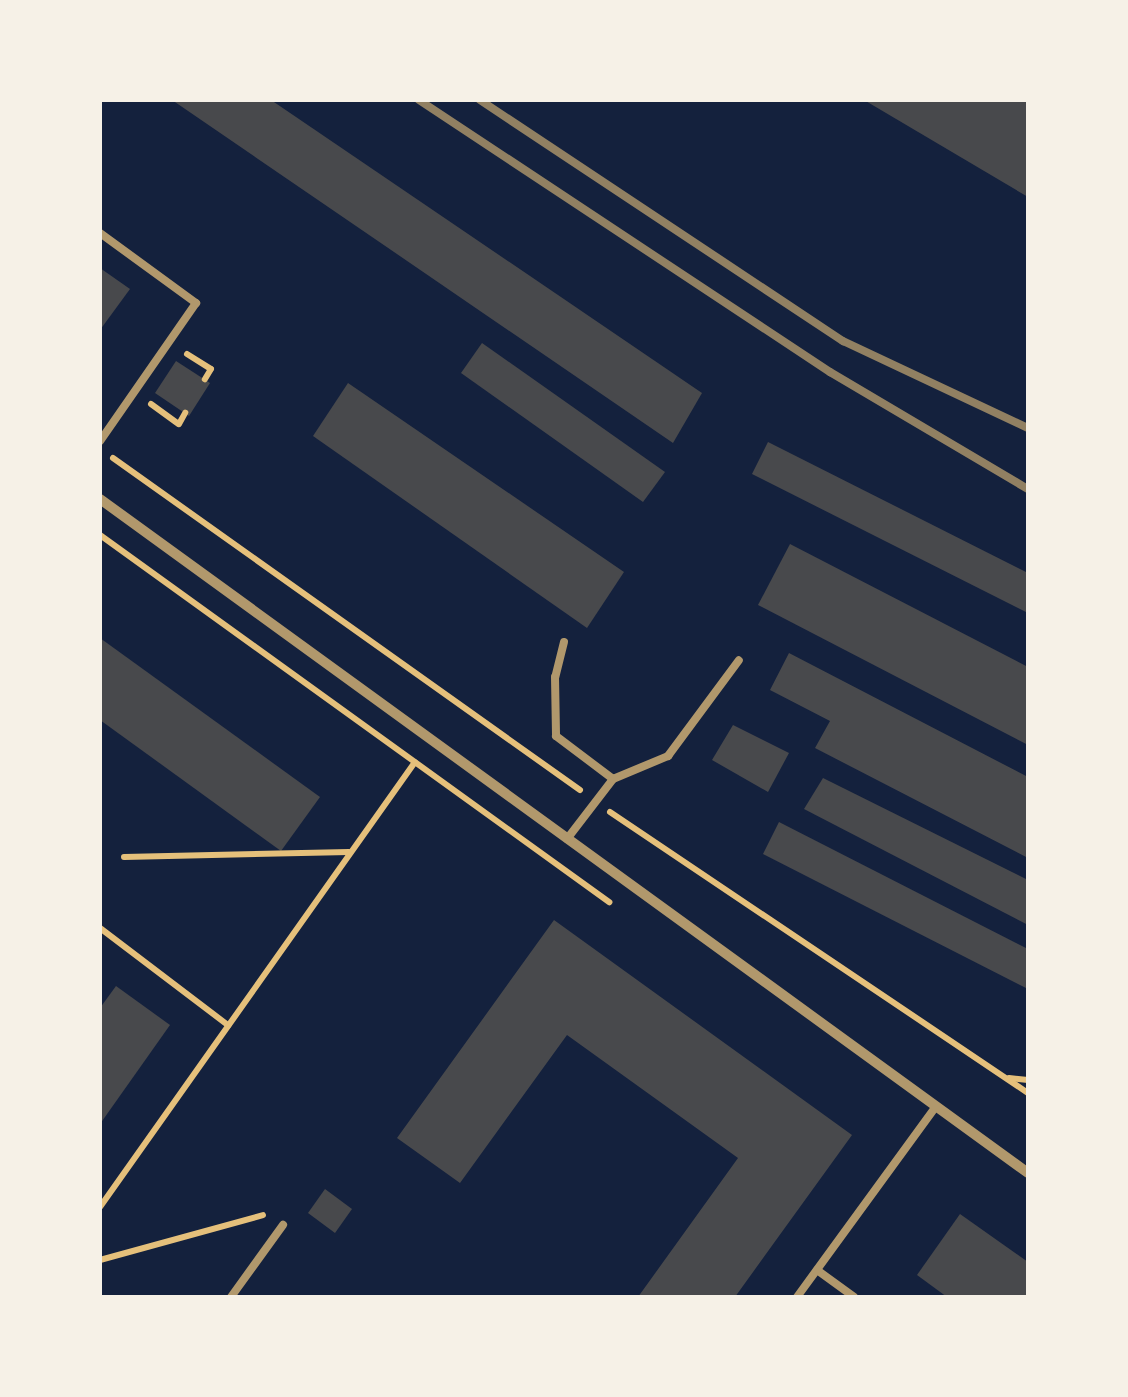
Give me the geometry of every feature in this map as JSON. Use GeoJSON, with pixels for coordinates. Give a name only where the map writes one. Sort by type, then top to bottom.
{"type":"FeatureCollection","features":[{"type":"Feature","properties":{"kind":"street"},"geometry":{"type":"LineString","coordinates":[[100,498],[1028,1174]]}},
{"type":"Feature","properties":{"kind":"lane"},"geometry":{"type":"LineString","coordinates":[[100,233],[196,303],[100,441]]}},
{"type":"Feature","properties":{"kind":"lane"},"geometry":{"type":"LineString","coordinates":[[564,642],[556,677],[556,736],[612,778]]}},
{"type":"Feature","properties":{"kind":"lane"},"geometry":{"type":"LineString","coordinates":[[567,839],[612,778],[668,756],[738,660]]}},
{"type":"Feature","properties":{"kind":"lane"},"geometry":{"type":"LineString","coordinates":[[797,1297],[935,1108]]}},
{"type":"Feature","properties":{"kind":"lane"},"geometry":{"type":"LineString","coordinates":[[232,1297],[284,1225]]}},
{"type":"Feature","properties":{"kind":"lane"},"geometry":{"type":"LineString","coordinates":[[817,1270],[854,1297]]}},
{"type":"Feature","properties":{"kind":"path"},"geometry":{"type":"LineString","coordinates":[[169,342],[211,369],[205,379]]}},
{"type":"Feature","properties":{"kind":"path"},"geometry":{"type":"LineString","coordinates":[[134,392],[179,424],[184,413]]}},
{"type":"Feature","properties":{"kind":"path"},"geometry":{"type":"LineString","coordinates":[[100,449],[595,802],[1028,1093]]}},
{"type":"Feature","properties":{"kind":"path"},"geometry":{"type":"LineString","coordinates":[[100,536],[616,907]]}},
{"type":"Feature","properties":{"kind":"path"},"geometry":{"type":"LineString","coordinates":[[100,1207],[414,762]]}},
{"type":"Feature","properties":{"kind":"path"},"geometry":{"type":"LineString","coordinates":[[124,858],[351,852]]}},
{"type":"Feature","properties":{"kind":"path"},"geometry":{"type":"LineString","coordinates":[[100,928],[228,1026]]}},
{"type":"Feature","properties":{"kind":"path"},"geometry":{"type":"LineString","coordinates":[[1004,1077],[1028,1080]]}},
{"type":"Feature","properties":{"kind":"path"},"geometry":{"type":"LineString","coordinates":[[100,1260],[272,1212],[284,1225]]}},
{"type":"Feature","properties":{"kind":"building"},"geometry":{"type":"Polygon","coordinates":[[[172,100],[271,100],[702,393],[673,443],[172,100]]]}},
{"type":"Feature","properties":{"kind":"building"},"geometry":{"type":"Polygon","coordinates":[[[864,100],[1028,100],[1028,197],[864,100]]]}},
{"type":"Feature","properties":{"kind":"building"},"geometry":{"type":"Polygon","coordinates":[[[100,268],[130,289],[100,330],[100,268]]]}},
{"type":"Feature","properties":{"kind":"building"},"geometry":{"type":"Polygon","coordinates":[[[482,343],[665,472],[643,502],[461,373],[482,343]]]}},
{"type":"Feature","properties":{"kind":"building"},"geometry":{"type":"Polygon","coordinates":[[[176,361],[210,383],[189,416],[155,393],[176,361]]]}},
{"type":"Feature","properties":{"kind":"building"},"geometry":{"type":"Polygon","coordinates":[[[348,383],[624,572],[587,628],[313,436],[348,383]]]}},
{"type":"Feature","properties":{"kind":"building"},"geometry":{"type":"Polygon","coordinates":[[[768,442],[1028,573],[1028,613],[752,474],[768,442]]]}},
{"type":"Feature","properties":{"kind":"building"},"geometry":{"type":"Polygon","coordinates":[[[790,544],[1028,667],[1028,745],[758,605],[790,544]]]}},
{"type":"Feature","properties":{"kind":"building"},"geometry":{"type":"Polygon","coordinates":[[[100,638],[320,797],[281,851],[100,720],[100,638]]]}},
{"type":"Feature","properties":{"kind":"building"},"geometry":{"type":"Polygon","coordinates":[[[789,653],[1028,777],[1028,858],[815,748],[830,721],[770,690],[789,653]]]}},
{"type":"Feature","properties":{"kind":"building"},"geometry":{"type":"Polygon","coordinates":[[[733,725],[789,753],[768,792],[712,760],[733,725]]]}},
{"type":"Feature","properties":{"kind":"building"},"geometry":{"type":"Polygon","coordinates":[[[823,778],[1028,880],[1028,925],[804,809],[823,778]]]}},
{"type":"Feature","properties":{"kind":"building"},"geometry":{"type":"Polygon","coordinates":[[[779,822],[1028,949],[1028,989],[763,854],[779,822]]]}},
{"type":"Feature","properties":{"kind":"building"},"geometry":{"type":"Polygon","coordinates":[[[554,920],[852,1135],[735,1297],[638,1297],[738,1158],[567,1035],[460,1183],[397,1138],[554,920]]]}},
{"type":"Feature","properties":{"kind":"building"},"geometry":{"type":"Polygon","coordinates":[[[116,986],[170,1025],[100,1124],[100,1008],[116,986]]]}},
{"type":"Feature","properties":{"kind":"building"},"geometry":{"type":"Polygon","coordinates":[[[325,1189],[352,1209],[335,1233],[308,1213],[325,1189]]]}},
{"type":"Feature","properties":{"kind":"building"},"geometry":{"type":"Polygon","coordinates":[[[960,1214],[1028,1262],[1028,1297],[947,1297],[917,1275],[960,1214]]]}},
{"type":"Feature","properties":{"kind":"railway"},"geometry":{"type":"LineString","coordinates":[[419,100],[830,372],[1028,489]]}},
{"type":"Feature","properties":{"kind":"railway"},"geometry":{"type":"LineString","coordinates":[[480,100],[843,341],[1028,428]]}}]}
